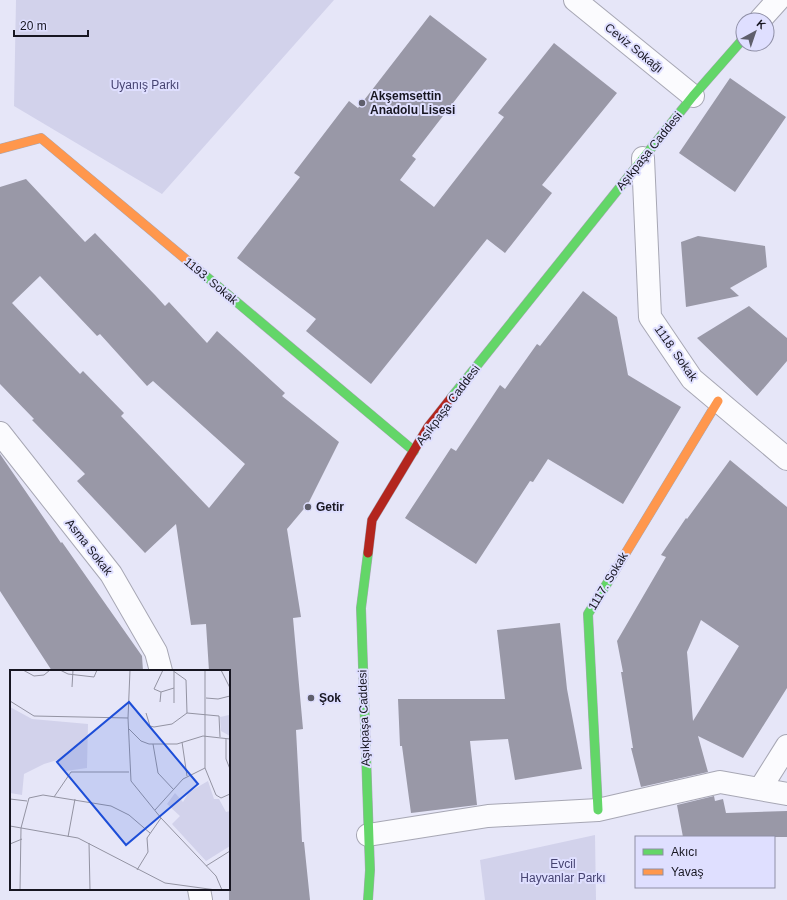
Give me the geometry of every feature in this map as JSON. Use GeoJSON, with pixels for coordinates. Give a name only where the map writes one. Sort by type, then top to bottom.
{"type":"FeatureCollection","features":[{"type":"Feature","properties":{"kind":"street","name":"Ceviz Sokağı"},"geometry":{"type":"LineString","coordinates":[[575,0],[693,96]]}},
{"type":"Feature","properties":{"kind":"street"},"geometry":{"type":"LineString","coordinates":[[767,12],[778,0]]}},
{"type":"Feature","properties":{"kind":"street","name":"Aşıkpaşa Caddesi"},"geometry":{"type":"LineString","coordinates":[[368,900],[370,870],[361,608],[372,520],[428,427],[693,96],[735,48]]}},
{"type":"Feature","properties":{"kind":"street","name":"1193. Sokak"},"geometry":{"type":"LineString","coordinates":[[0,149],[41,138],[414,451]]}},
{"type":"Feature","properties":{"kind":"street","name":"1118. Sokak"},"geometry":{"type":"LineString","coordinates":[[643,158],[650,317],[692,379],[787,459]]}},
{"type":"Feature","properties":{"kind":"street","name":"1117. Sokak"},"geometry":{"type":"LineString","coordinates":[[598,810],[588,614],[718,401]]}},
{"type":"Feature","properties":{"kind":"street","name":"Asma Sokak"},"geometry":{"type":"LineString","coordinates":[[0,433],[111,574],[156,652],[161,670]]}},
{"type":"Feature","properties":{"kind":"street"},"geometry":{"type":"LineString","coordinates":[[760,789],[787,746]]}},
{"type":"Feature","properties":{"kind":"street"},"geometry":{"type":"LineString","coordinates":[[368,835],[488,816],[598,810],[720,782],[787,794]]}},
{"type":"Feature","properties":{"kind":"street"},"geometry":{"type":"LineString","coordinates":[[199,890],[201,900]]}},
{"type":"Feature","properties":{"kind":"green space","name":"Uyanış Parkı"},"geometry":{"type":"Polygon","coordinates":[[[16,0],[334,0],[162,194],[14,106],[16,0]]]}},
{"type":"Feature","properties":{"kind":"green space","name":"Evcil Hayvanlar Parkı"},"geometry":{"type":"Polygon","coordinates":[[[595,835],[596,900],[485,900],[480,860],[595,835]]]}},
{"type":"Feature","properties":{"kind":"building"},"geometry":{"type":"Polygon","coordinates":[[[430,15],[487,59],[412,156],[416,159],[400,180],[434,207],[504,117],[498,113],[554,43],[617,93],[542,185],[552,193],[505,253],[487,239],[371,384],[306,331],[316,319],[237,258],[300,177],[294,173],[349,101],[358,108],[430,15]]]}},
{"type":"Feature","properties":{"kind":"building"},"geometry":{"type":"Polygon","coordinates":[[[730,78],[786,117],[735,192],[679,153],[730,78]]]}},
{"type":"Feature","properties":{"kind":"building"},"geometry":{"type":"Polygon","coordinates":[[[26,179],[85,242],[95,233],[165,306],[169,302],[207,343],[217,331],[285,393],[282,396],[339,442],[308,504],[287,529],[301,617],[293,618],[303,729],[296,730],[302,842],[304,842],[310,900],[229,900],[230,670],[209,670],[206,624],[191,625],[176,524],[145,553],[77,481],[85,474],[32,420],[34,419],[0,384],[0,187],[26,179]],[[40,276],[12,303],[80,374],[83,371],[124,413],[121,416],[209,508],[245,464],[153,381],[147,386],[100,334],[97,336],[40,276]]]}},
{"type":"Feature","properties":{"kind":"building"},"geometry":{"type":"Polygon","coordinates":[[[698,236],[765,246],[767,267],[730,288],[739,296],[686,307],[681,242],[698,236]]]}},
{"type":"Feature","properties":{"kind":"building"},"geometry":{"type":"Polygon","coordinates":[[[583,291],[617,317],[628,375],[681,407],[623,504],[548,459],[533,482],[530,481],[476,564],[405,518],[451,448],[456,451],[500,385],[505,389],[537,344],[540,346],[583,291]]]}},
{"type":"Feature","properties":{"kind":"building"},"geometry":{"type":"Polygon","coordinates":[[[749,306],[787,338],[787,361],[757,396],[697,338],[749,306]]]}},
{"type":"Feature","properties":{"kind":"building"},"geometry":{"type":"Polygon","coordinates":[[[0,454],[61,543],[62,542],[142,656],[143,670],[51,670],[0,591],[0,454]]]}},
{"type":"Feature","properties":{"kind":"building"},"geometry":{"type":"Polygon","coordinates":[[[730,460],[787,507],[787,688],[743,758],[698,736],[708,772],[641,787],[631,748],[633,748],[621,672],[623,672],[617,641],[666,557],[661,555],[686,518],[687,519],[730,460]],[[701,620],[687,652],[693,721],[739,646],[701,620]]]}},
{"type":"Feature","properties":{"kind":"building"},"geometry":{"type":"Polygon","coordinates":[[[560,623],[567,689],[582,769],[515,780],[508,739],[470,741],[477,805],[411,813],[402,746],[400,746],[398,699],[505,699],[497,630],[560,623]]]}},
{"type":"Feature","properties":{"kind":"building"},"geometry":{"type":"Polygon","coordinates":[[[714,796],[715,801],[723,799],[726,813],[787,811],[787,837],[683,836],[677,805],[714,796]]]}},
{"type":"Feature","properties":{"kind":"traffic: fast"},"geometry":{"type":"LineString","coordinates":[[451,398],[693,96],[735,48]]}},
{"type":"Feature","properties":{"kind":"traffic: fast"},"geometry":{"type":"LineString","coordinates":[[189,262],[414,451]]}},
{"type":"Feature","properties":{"kind":"traffic: fast"},"geometry":{"type":"LineString","coordinates":[[368,553],[361,608],[370,870],[368,900]]}},
{"type":"Feature","properties":{"kind":"traffic: fast"},"geometry":{"type":"LineString","coordinates":[[598,810],[588,614],[616,569]]}},
{"type":"Feature","properties":{"kind":"traffic: slow"},"geometry":{"type":"LineString","coordinates":[[0,149],[41,138],[189,262]]}},
{"type":"Feature","properties":{"kind":"traffic: slow"},"geometry":{"type":"LineString","coordinates":[[616,569],[718,401]]}},
{"type":"Feature","properties":{"kind":"traffic: jam"},"geometry":{"type":"LineString","coordinates":[[368,553],[372,520],[428,427],[451,398]]}},
{"type":"Feature","properties":{"kind":"place","name":"Akşemsettin Anadolu Lisesi"},"geometry":{"type":"Point","coordinates":[362,103]}},
{"type":"Feature","properties":{"kind":"place","name":"Getir"},"geometry":{"type":"Point","coordinates":[308,507]}},
{"type":"Feature","properties":{"kind":"place","name":"Şok"},"geometry":{"type":"Point","coordinates":[311,698]}}]}
